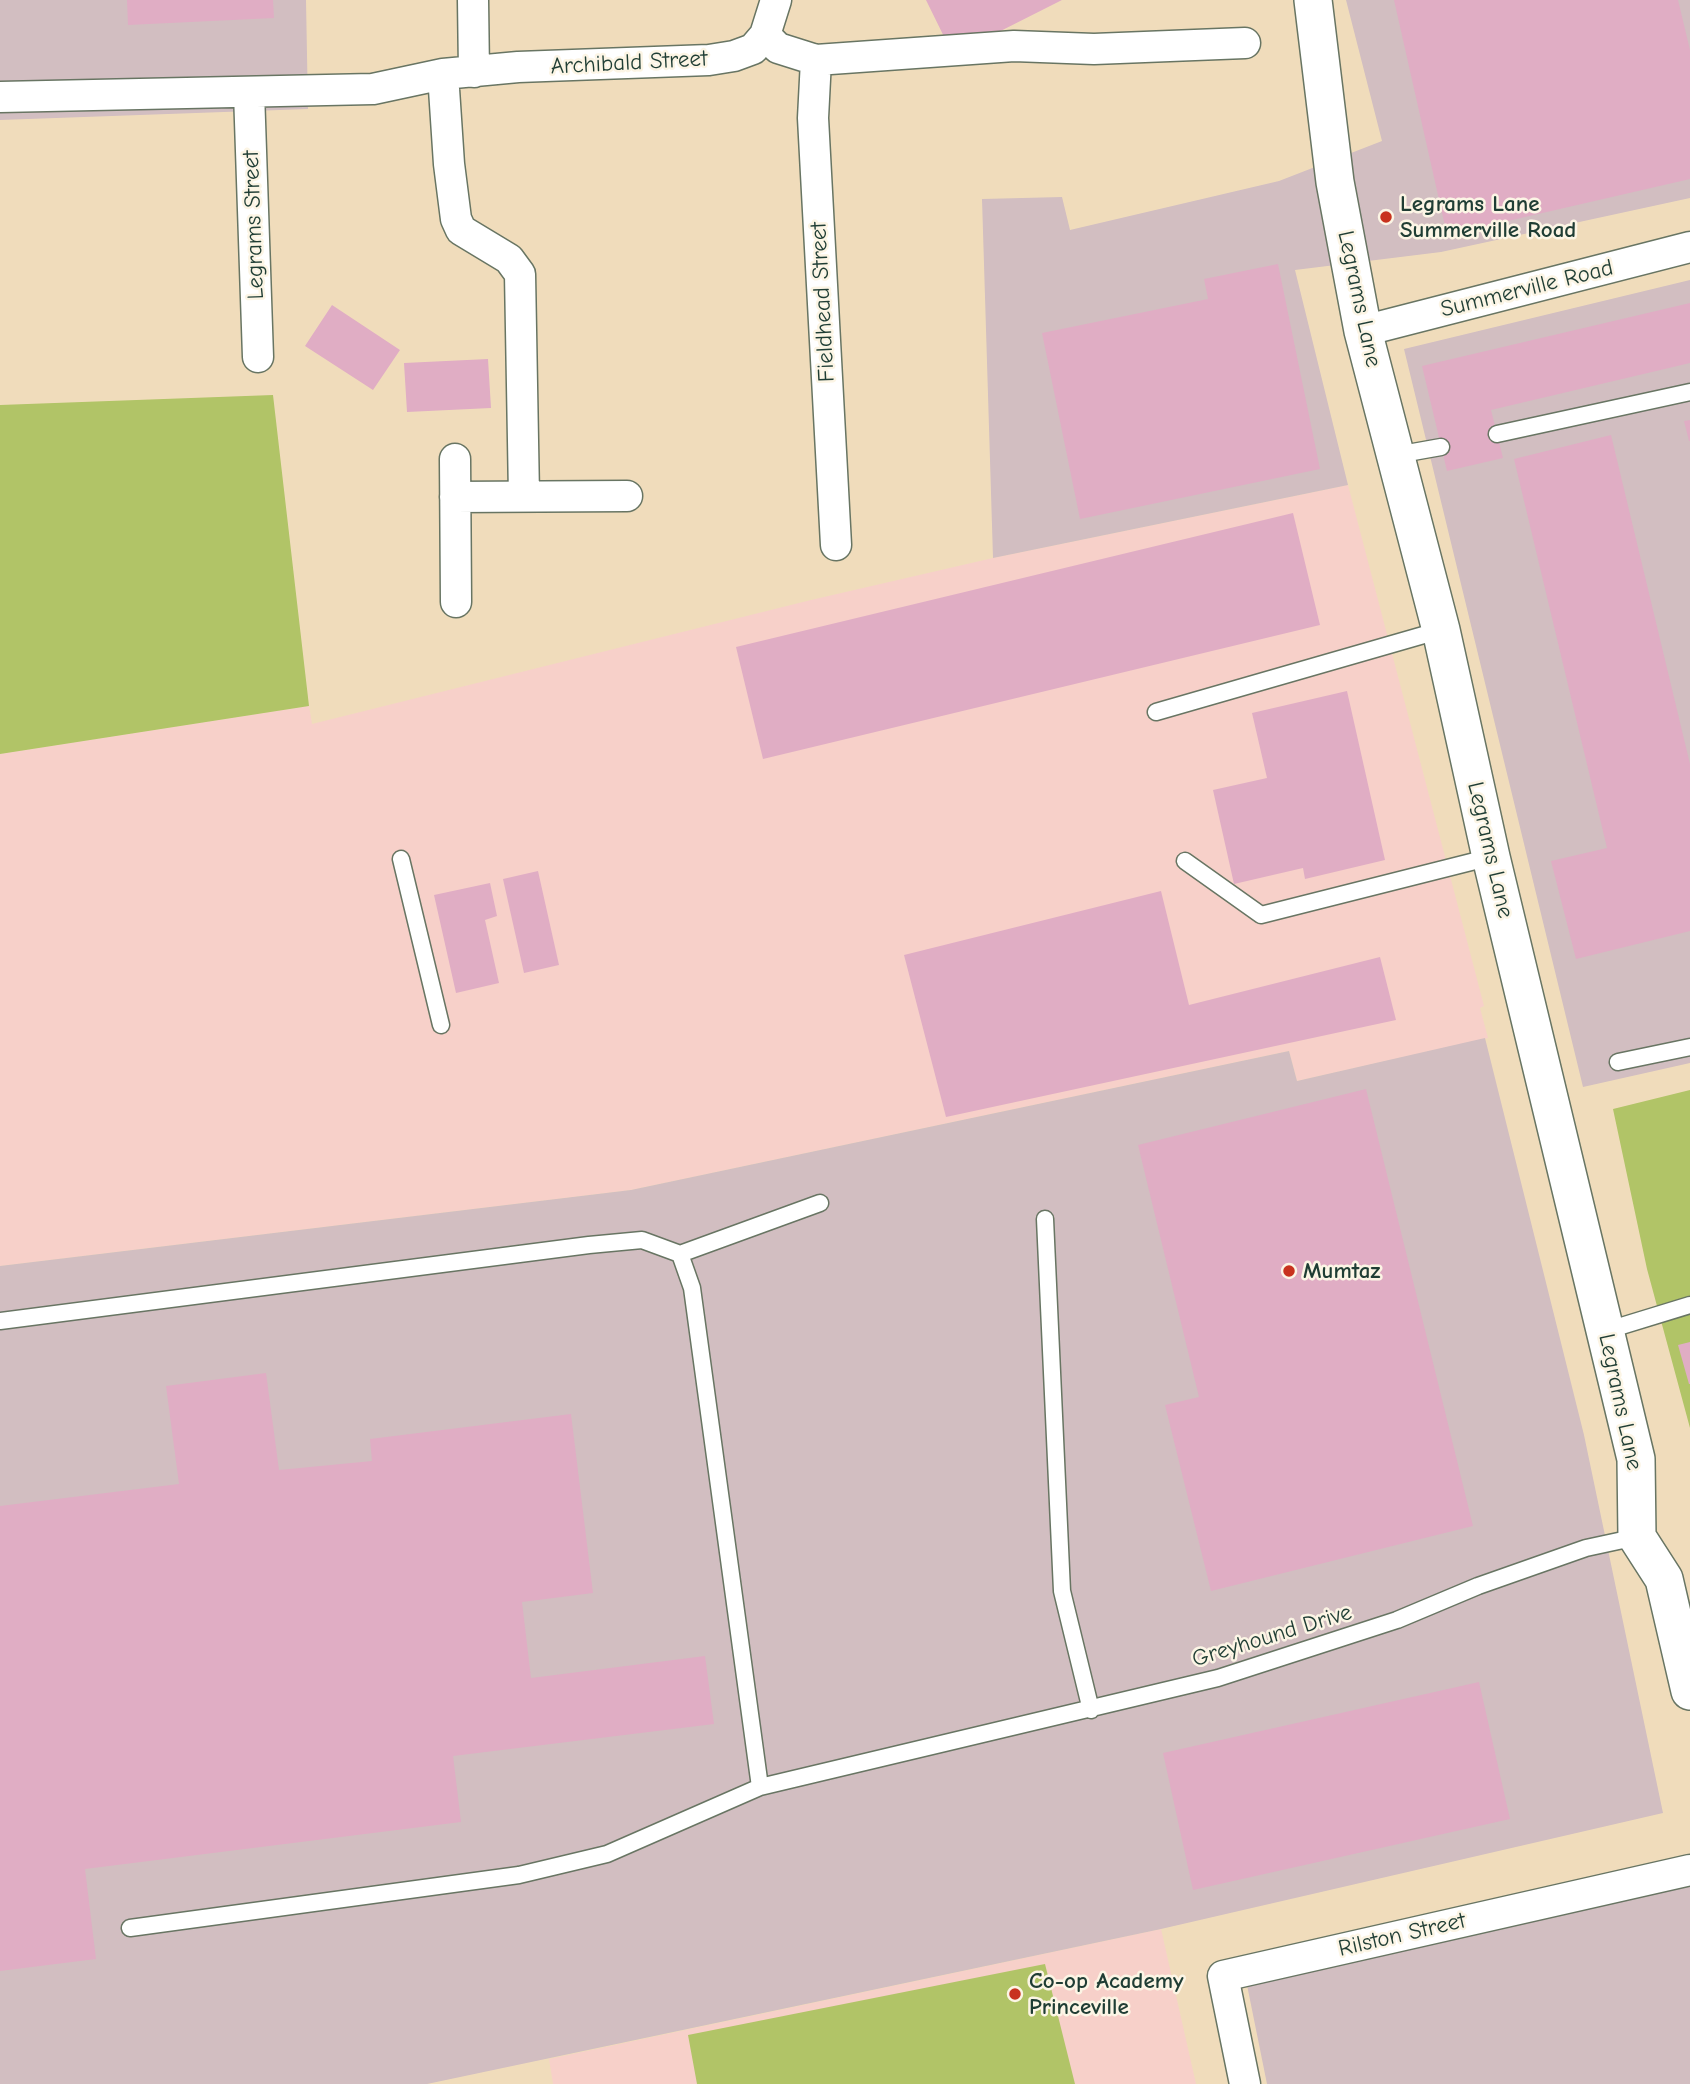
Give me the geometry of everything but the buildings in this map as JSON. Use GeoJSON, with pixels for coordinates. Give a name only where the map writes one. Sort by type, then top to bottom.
{"type":"FeatureCollection","features":[{"type":"Feature","properties":{"kind":"street"},"geometry":{"type":"LineString","coordinates":[[473,0],[474,72]]}},
{"type":"Feature","properties":{"kind":"street"},"geometry":{"type":"LineString","coordinates":[[776,0],[765,35],[778,48],[816,60],[1014,46],[1094,49],[1245,43]]}},
{"type":"Feature","properties":{"kind":"street","name":"Legrams Lane"},"geometry":{"type":"LineString","coordinates":[[1313,0],[1335,182],[1363,331],[1441,630],[1491,858],[1636,1459],[1637,1536]]}},
{"type":"Feature","properties":{"kind":"street","name":"Archibald Street"},"geometry":{"type":"LineString","coordinates":[[0,97],[373,89],[443,74],[709,60],[734,56],[753,49],[765,35]]}},
{"type":"Feature","properties":{"kind":"street","name":"Fieldhead Street"},"geometry":{"type":"LineString","coordinates":[[816,60],[813,118],[836,545]]}},
{"type":"Feature","properties":{"kind":"street"},"geometry":{"type":"LineString","coordinates":[[443,74],[456,219],[461,230],[480,244],[509,259],[520,274],[524,496]]}},
{"type":"Feature","properties":{"kind":"street","name":"Legrams Street"},"geometry":{"type":"LineString","coordinates":[[249,92],[258,357]]}},
{"type":"Feature","properties":{"kind":"street","name":"Summerville Road"},"geometry":{"type":"LineString","coordinates":[[1363,331],[1690,247]]}},
{"type":"Feature","properties":{"kind":"street"},"geometry":{"type":"LineString","coordinates":[[456,459],[456,602]]}},
{"type":"Feature","properties":{"kind":"street"},"geometry":{"type":"LineString","coordinates":[[455,497],[627,496]]}},
{"type":"Feature","properties":{"kind":"street"},"geometry":{"type":"LineString","coordinates":[[1637,1536],[1664,1579],[1690,1691]]}},
{"type":"Feature","properties":{"kind":"street","name":"Rilston Street"},"geometry":{"type":"LineString","coordinates":[[1245,2084],[1223,1976],[1690,1870]]}},
{"type":"Feature","properties":{"kind":"lane"},"geometry":{"type":"LineString","coordinates":[[1497,434],[1690,392]]}},
{"type":"Feature","properties":{"kind":"lane"},"geometry":{"type":"LineString","coordinates":[[1396,455],[1441,447]]}},
{"type":"Feature","properties":{"kind":"lane"},"geometry":{"type":"LineString","coordinates":[[1156,712],[1441,630]]}},
{"type":"Feature","properties":{"kind":"lane"},"geometry":{"type":"LineString","coordinates":[[1185,861],[1261,915],[1491,858]]}},
{"type":"Feature","properties":{"kind":"lane"},"geometry":{"type":"LineString","coordinates":[[401,859],[441,1025]]}},
{"type":"Feature","properties":{"kind":"lane"},"geometry":{"type":"LineString","coordinates":[[1618,1062],[1690,1047]]}},
{"type":"Feature","properties":{"kind":"lane"},"geometry":{"type":"LineString","coordinates":[[0,1321],[589,1245],[642,1240],[680,1254],[820,1203]]}},
{"type":"Feature","properties":{"kind":"lane"},"geometry":{"type":"LineString","coordinates":[[1045,1219],[1062,1591],[1091,1710]]}},
{"type":"Feature","properties":{"kind":"lane"},"geometry":{"type":"LineString","coordinates":[[680,1254],[692,1288],[760,1787]]}},
{"type":"Feature","properties":{"kind":"lane"},"geometry":{"type":"LineString","coordinates":[[1605,1331],[1690,1305]]}},
{"type":"Feature","properties":{"kind":"lane","name":"Greyhound Drive"},"geometry":{"type":"LineString","coordinates":[[130,1928],[519,1875],[607,1854],[760,1787],[1218,1678],[1397,1620],[1479,1586],[1586,1548],[1637,1536]]}},
{"type":"Feature","properties":{"kind":"shaded area"},"geometry":{"type":"Polygon","coordinates":[[[0,0],[306,0],[308,109],[0,120],[0,0]]]}},
{"type":"Feature","properties":{"kind":"shaded area"},"geometry":{"type":"Polygon","coordinates":[[[1346,0],[1690,0],[1690,198],[1441,252],[1295,270],[1348,485],[993,558],[982,199],[1062,197],[1070,230],[1279,181],[1382,141],[1346,0]]]}},
{"type":"Feature","properties":{"kind":"shaded area"},"geometry":{"type":"Polygon","coordinates":[[[1690,280],[1690,1063],[1583,1087],[1404,349],[1690,280]]]}},
{"type":"Feature","properties":{"kind":"shaded area"},"geometry":{"type":"Polygon","coordinates":[[[1348,485],[1484,1006],[1480,1008],[1488,1038],[1297,1081],[1289,1051],[631,1190],[0,1266],[0,754],[309,706],[312,724],[811,600],[993,558],[1348,485]]]}},
{"type":"Feature","properties":{"kind":"shaded area"},"geometry":{"type":"Polygon","coordinates":[[[1485,1038],[1584,1435],[1663,1813],[1161,1929],[427,2084],[0,2084],[0,1266],[631,1190],[1289,1051],[1297,1081],[1485,1038]]]}},
{"type":"Feature","properties":{"kind":"shaded area"},"geometry":{"type":"Polygon","coordinates":[[[1690,1882],[1690,2084],[1267,2084],[1247,1985],[1690,1882]]]}},
{"type":"Feature","properties":{"kind":"shaded area","name":"Co-op Academy Princeville"},"geometry":{"type":"Polygon","coordinates":[[[1161,1929],[1196,2084],[553,2084],[549,2059],[1161,1929]]]}},
{"type":"Feature","properties":{"kind":"green space"},"geometry":{"type":"Polygon","coordinates":[[[273,395],[309,706],[0,754],[0,405],[273,395]]]}},
{"type":"Feature","properties":{"kind":"green space"},"geometry":{"type":"Polygon","coordinates":[[[1690,1090],[1690,1428],[1647,1269],[1613,1109],[1690,1090]]]}},
{"type":"Feature","properties":{"kind":"green space"},"geometry":{"type":"Polygon","coordinates":[[[1045,1964],[1075,2084],[697,2084],[688,2035],[1045,1964]]]}},
{"type":"Feature","properties":{"kind":"place","name":"Legrams Lane Summerville Road"},"geometry":{"type":"Point","coordinates":[1386,217]}},
{"type":"Feature","properties":{"kind":"place","name":"Mumtaz"},"geometry":{"type":"Point","coordinates":[1289,1271]}},
{"type":"Feature","properties":{"kind":"place","name":"Co-op Academy Princeville"},"geometry":{"type":"Point","coordinates":[1015,1994]}}]}
